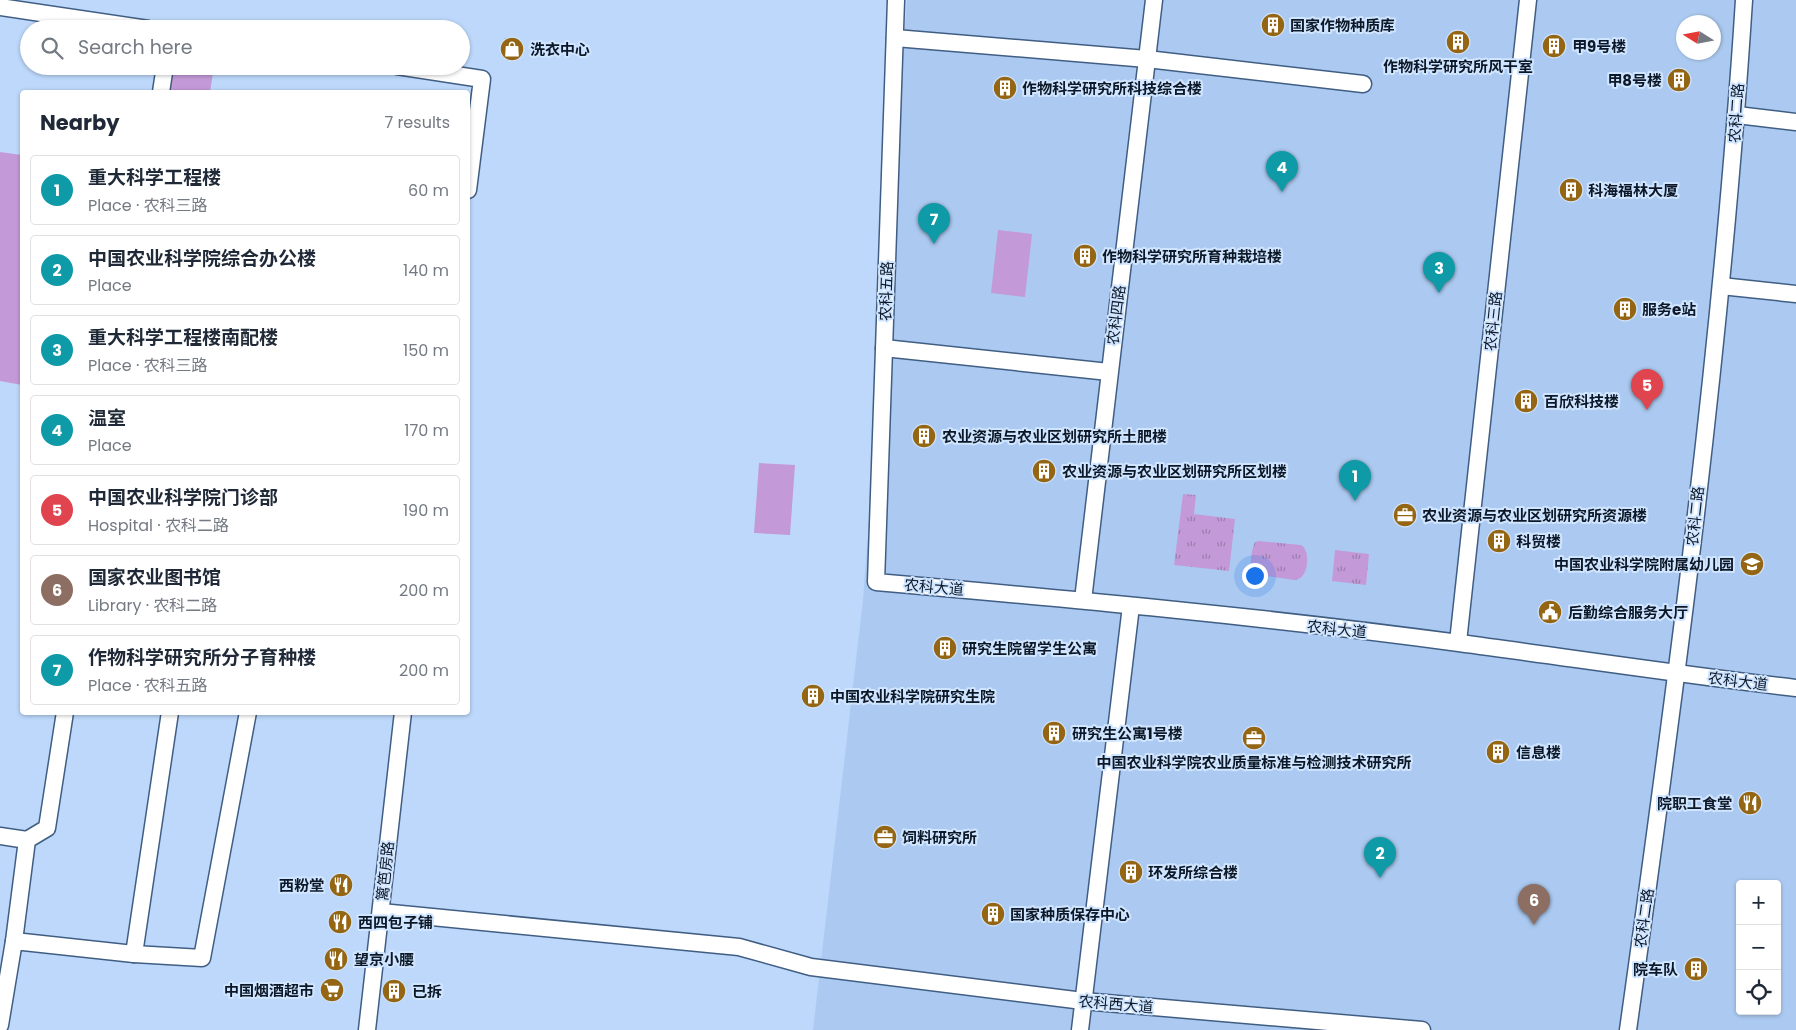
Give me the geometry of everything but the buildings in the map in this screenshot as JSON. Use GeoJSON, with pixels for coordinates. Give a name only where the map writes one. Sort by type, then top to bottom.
{"type":"FeatureCollection","features":[{"type":"Feature","properties":{"kind":"street","name":"农科五路"},"geometry":{"type":"LineString","coordinates":[[876,582],[896,0]]}},
{"type":"Feature","properties":{"kind":"street","name":"农科四路"},"geometry":{"type":"LineString","coordinates":[[1083,600],[1154,0]]}},
{"type":"Feature","properties":{"kind":"street","name":"农科三路"},"geometry":{"type":"LineString","coordinates":[[1458,642],[1528,0]]}},
{"type":"Feature","properties":{"kind":"street","name":"农科二路"},"geometry":{"type":"LineString","coordinates":[[1628,1030],[1678,674],[1721,286],[1737,115],[1744,0]]}},
{"type":"Feature","properties":{"kind":"street"},"geometry":{"type":"LineString","coordinates":[[0,7],[87,20]]}},
{"type":"Feature","properties":{"kind":"street"},"geometry":{"type":"LineString","coordinates":[[894,38],[1147,59],[1363,84]]}},
{"type":"Feature","properties":{"kind":"street"},"geometry":{"type":"LineString","coordinates":[[161,90],[164,75]]}},
{"type":"Feature","properties":{"kind":"street"},"geometry":{"type":"LineString","coordinates":[[456,75],[482,79],[470,174]]}},
{"type":"Feature","properties":{"kind":"street"},"geometry":{"type":"LineString","coordinates":[[1737,115],[1796,122]]}},
{"type":"Feature","properties":{"kind":"street"},"geometry":{"type":"LineString","coordinates":[[1721,286],[1796,294]]}},
{"type":"Feature","properties":{"kind":"street"},"geometry":{"type":"LineString","coordinates":[[884,348],[1109,372]]}},
{"type":"Feature","properties":{"kind":"street","name":"农科大道"},"geometry":{"type":"LineString","coordinates":[[876,582],[1083,600],[1458,642],[1678,674],[1796,688]]}},
{"type":"Feature","properties":{"kind":"street"},"geometry":{"type":"LineString","coordinates":[[1080,1030],[1131,606]]}},
{"type":"Feature","properties":{"kind":"street"},"geometry":{"type":"LineString","coordinates":[[0,836],[27,840],[47,828],[65,715]]}},
{"type":"Feature","properties":{"kind":"street"},"geometry":{"type":"LineString","coordinates":[[134,954],[170,715]]}},
{"type":"Feature","properties":{"kind":"street"},"geometry":{"type":"LineString","coordinates":[[14,940],[134,954],[202,958],[247,715]]}},
{"type":"Feature","properties":{"kind":"street","name":"篱笆房路"},"geometry":{"type":"LineString","coordinates":[[367,1030],[403,715]]}},
{"type":"Feature","properties":{"kind":"street"},"geometry":{"type":"LineString","coordinates":[[0,1025],[14,940],[27,840]]}},
{"type":"Feature","properties":{"kind":"street","name":"农科西大道"},"geometry":{"type":"LineString","coordinates":[[381,912],[739,947],[811,967],[1083,1001],[1358,1027],[1422,1030]]}},
{"type":"Feature","properties":{"kind":"shaded area"},"geometry":{"type":"Polygon","coordinates":[[[907,0],[1796,0],[1796,1030],[813,1030],[863,600],[907,0]]]}},
{"type":"Feature","properties":{"kind":"green space"},"geometry":{"type":"Polygon","coordinates":[[[170,75],[213,75],[210,90],[167,90],[170,75]]]}},
{"type":"Feature","properties":{"kind":"green space"},"geometry":{"type":"Polygon","coordinates":[[[0,152],[20,155],[20,385],[0,381],[0,152]]]}},
{"type":"Feature","properties":{"kind":"green space"},"geometry":{"type":"Polygon","coordinates":[[[998,230],[1032,234],[1025,297],[991,293],[998,230]]]}},
{"type":"Feature","properties":{"kind":"green space"},"geometry":{"type":"Polygon","coordinates":[[[759,463],[795,465],[790,535],[754,533],[759,463]]]}},
{"type":"Feature","properties":{"kind":"green space"},"geometry":{"type":"Polygon","coordinates":[[[1183,494],[1196,495],[1194,514],[1235,519],[1229,571],[1174,565],[1183,494]]]}},
{"type":"Feature","properties":{"kind":"green space"},"geometry":{"type":"Polygon","coordinates":[[[1255,542],[1301,545],[1306,552],[1307,558],[1306,570],[1303,575],[1295,580],[1253,574],[1251,567],[1252,554],[1255,542]]]}},
{"type":"Feature","properties":{"kind":"green space"},"geometry":{"type":"Polygon","coordinates":[[[1335,550],[1369,554],[1366,585],[1332,581],[1335,550]]]}},
{"type":"Feature","properties":{"kind":"place","name":"国家作物种质库"},"geometry":{"type":"Point","coordinates":[1273,25]}},
{"type":"Feature","properties":{"kind":"place","name":"作物科学研究所风干室"},"geometry":{"type":"Point","coordinates":[1458,42]}},
{"type":"Feature","properties":{"kind":"place","name":"甲9号楼"},"geometry":{"type":"Point","coordinates":[1554,46]}},
{"type":"Feature","properties":{"kind":"place","name":"洗衣中心"},"geometry":{"type":"Point","coordinates":[512,49]}},
{"type":"Feature","properties":{"kind":"place","name":"甲8号楼"},"geometry":{"type":"Point","coordinates":[1679,80]}},
{"type":"Feature","properties":{"kind":"place","name":"作物科学研究所科技综合楼"},"geometry":{"type":"Point","coordinates":[1005,88]}},
{"type":"Feature","properties":{"kind":"place","name":"科海福林大厦"},"geometry":{"type":"Point","coordinates":[1571,190]}},
{"type":"Feature","properties":{"kind":"place","name":"温室"},"geometry":{"type":"Point","coordinates":[1282,192]}},
{"type":"Feature","properties":{"kind":"place","name":"作物科学研究所分子育种楼"},"geometry":{"type":"Point","coordinates":[934,244]}},
{"type":"Feature","properties":{"kind":"place","name":"作物科学研究所育种栽培楼"},"geometry":{"type":"Point","coordinates":[1085,256]}},
{"type":"Feature","properties":{"kind":"place","name":"重大科学工程楼南配楼"},"geometry":{"type":"Point","coordinates":[1439,293]}},
{"type":"Feature","properties":{"kind":"place","name":"服务e站"},"geometry":{"type":"Point","coordinates":[1625,309]}},
{"type":"Feature","properties":{"kind":"place","name":"百欣科技楼"},"geometry":{"type":"Point","coordinates":[1526,401]}},
{"type":"Feature","properties":{"kind":"place","name":"中国农业科学院门诊部"},"geometry":{"type":"Point","coordinates":[1647,410]}},
{"type":"Feature","properties":{"kind":"place","name":"农业资源与农业区划研究所土肥楼"},"geometry":{"type":"Point","coordinates":[924,436]}},
{"type":"Feature","properties":{"kind":"place","name":"农业资源与农业区划研究所区划楼"},"geometry":{"type":"Point","coordinates":[1044,471]}},
{"type":"Feature","properties":{"kind":"place","name":"重大科学工程楼"},"geometry":{"type":"Point","coordinates":[1355,501]}},
{"type":"Feature","properties":{"kind":"place","name":"农业资源与农业区划研究所资源楼"},"geometry":{"type":"Point","coordinates":[1405,515]}},
{"type":"Feature","properties":{"kind":"place","name":"科贸楼"},"geometry":{"type":"Point","coordinates":[1499,541]}},
{"type":"Feature","properties":{"kind":"place","name":"中国农业科学院附属幼儿园"},"geometry":{"type":"Point","coordinates":[1752,564]}},
{"type":"Feature","properties":{"kind":"place","name":"后勤综合服务大厅"},"geometry":{"type":"Point","coordinates":[1550,612]}},
{"type":"Feature","properties":{"kind":"place","name":"研究生院留学生公寓"},"geometry":{"type":"Point","coordinates":[945,648]}},
{"type":"Feature","properties":{"kind":"place","name":"中国农业科学院研究生院"},"geometry":{"type":"Point","coordinates":[813,696]}},
{"type":"Feature","properties":{"kind":"place","name":"研究生公寓1号楼"},"geometry":{"type":"Point","coordinates":[1054,733]}},
{"type":"Feature","properties":{"kind":"place","name":"中国农业科学院农业质量标准与检测技术研究所"},"geometry":{"type":"Point","coordinates":[1254,738]}},
{"type":"Feature","properties":{"kind":"place","name":"信息楼"},"geometry":{"type":"Point","coordinates":[1498,752]}},
{"type":"Feature","properties":{"kind":"place","name":"院职工食堂"},"geometry":{"type":"Point","coordinates":[1750,803]}},
{"type":"Feature","properties":{"kind":"place","name":"饲料研究所"},"geometry":{"type":"Point","coordinates":[885,837]}},
{"type":"Feature","properties":{"kind":"place","name":"环发所综合楼"},"geometry":{"type":"Point","coordinates":[1131,872]}},
{"type":"Feature","properties":{"kind":"place","name":"中国农业科学院综合办公楼"},"geometry":{"type":"Point","coordinates":[1380,878]}},
{"type":"Feature","properties":{"kind":"place","name":"西粉堂"},"geometry":{"type":"Point","coordinates":[341,885]}},
{"type":"Feature","properties":{"kind":"place","name":"国家种质保存中心"},"geometry":{"type":"Point","coordinates":[993,914]}},
{"type":"Feature","properties":{"kind":"place","name":"西四包子铺"},"geometry":{"type":"Point","coordinates":[340,922]}},
{"type":"Feature","properties":{"kind":"place","name":"国家农业图书馆"},"geometry":{"type":"Point","coordinates":[1534,925]}},
{"type":"Feature","properties":{"kind":"place","name":"望京小腰"},"geometry":{"type":"Point","coordinates":[336,959]}},
{"type":"Feature","properties":{"kind":"place","name":"院车队"},"geometry":{"type":"Point","coordinates":[1696,969]}},
{"type":"Feature","properties":{"kind":"place","name":"中国烟酒超市"},"geometry":{"type":"Point","coordinates":[332,990]}},
{"type":"Feature","properties":{"kind":"place","name":"已拆"},"geometry":{"type":"Point","coordinates":[394,991]}}]}
